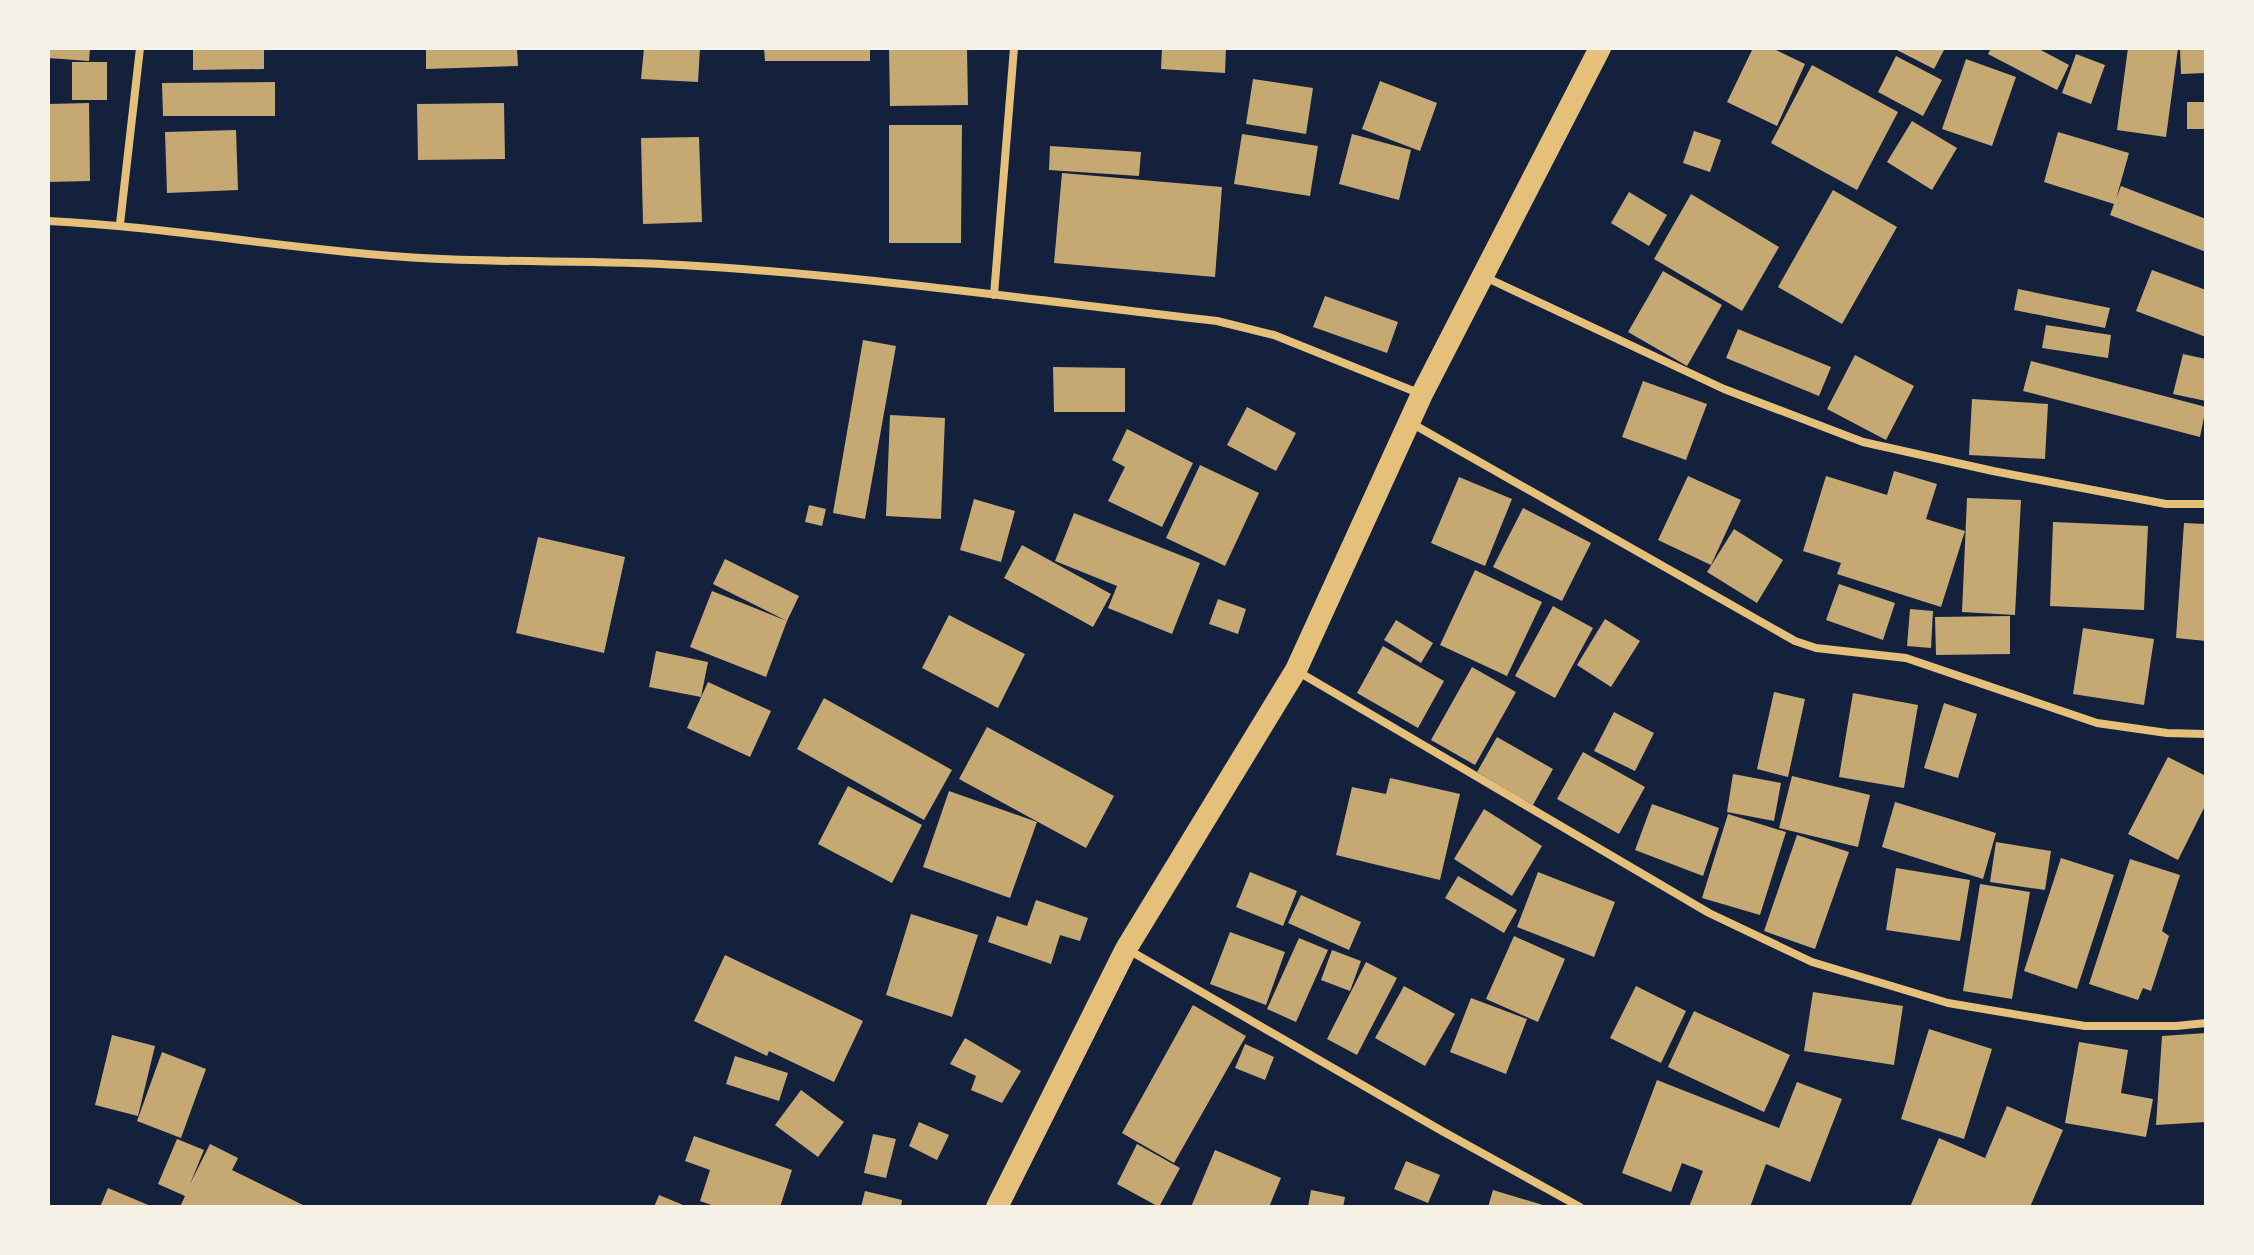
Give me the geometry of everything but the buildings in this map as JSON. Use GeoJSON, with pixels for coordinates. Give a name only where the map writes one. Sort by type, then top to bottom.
{"type":"FeatureCollection","features":[{"type":"Feature","properties":{"kind":"highway"},"geometry":{"type":"LineString","coordinates":[[997,1207],[1126,949],[1296,670],[1422,394],[1600,48]]}},
{"type":"Feature","properties":{"kind":"street"},"geometry":{"type":"LineString","coordinates":[[120,224],[140,48]]}},
{"type":"Feature","properties":{"kind":"street"},"geometry":{"type":"LineString","coordinates":[[994,295],[1014,48]]}},
{"type":"Feature","properties":{"kind":"street"},"geometry":{"type":"LineString","coordinates":[[48,221],[120,224],[308,249],[408,257],[680,265],[828,276],[1217,321],[1287,339],[1422,394]]}},
{"type":"Feature","properties":{"kind":"street"},"geometry":{"type":"LineString","coordinates":[[1485,276],[1724,389],[1863,442],[2151,501],[2206,504]]}},
{"type":"Feature","properties":{"kind":"street"},"geometry":{"type":"LineString","coordinates":[[1410,422],[1795,641],[1816,648],[1906,658],[2097,723],[2167,733],[2206,734]]}},
{"type":"Feature","properties":{"kind":"street"},"geometry":{"type":"LineString","coordinates":[[1296,670],[1709,913],[1812,962],[1948,1003],[2085,1026],[2206,1023]]}},
{"type":"Feature","properties":{"kind":"street"},"geometry":{"type":"LineString","coordinates":[[1126,949],[1580,1207]]}}]}
